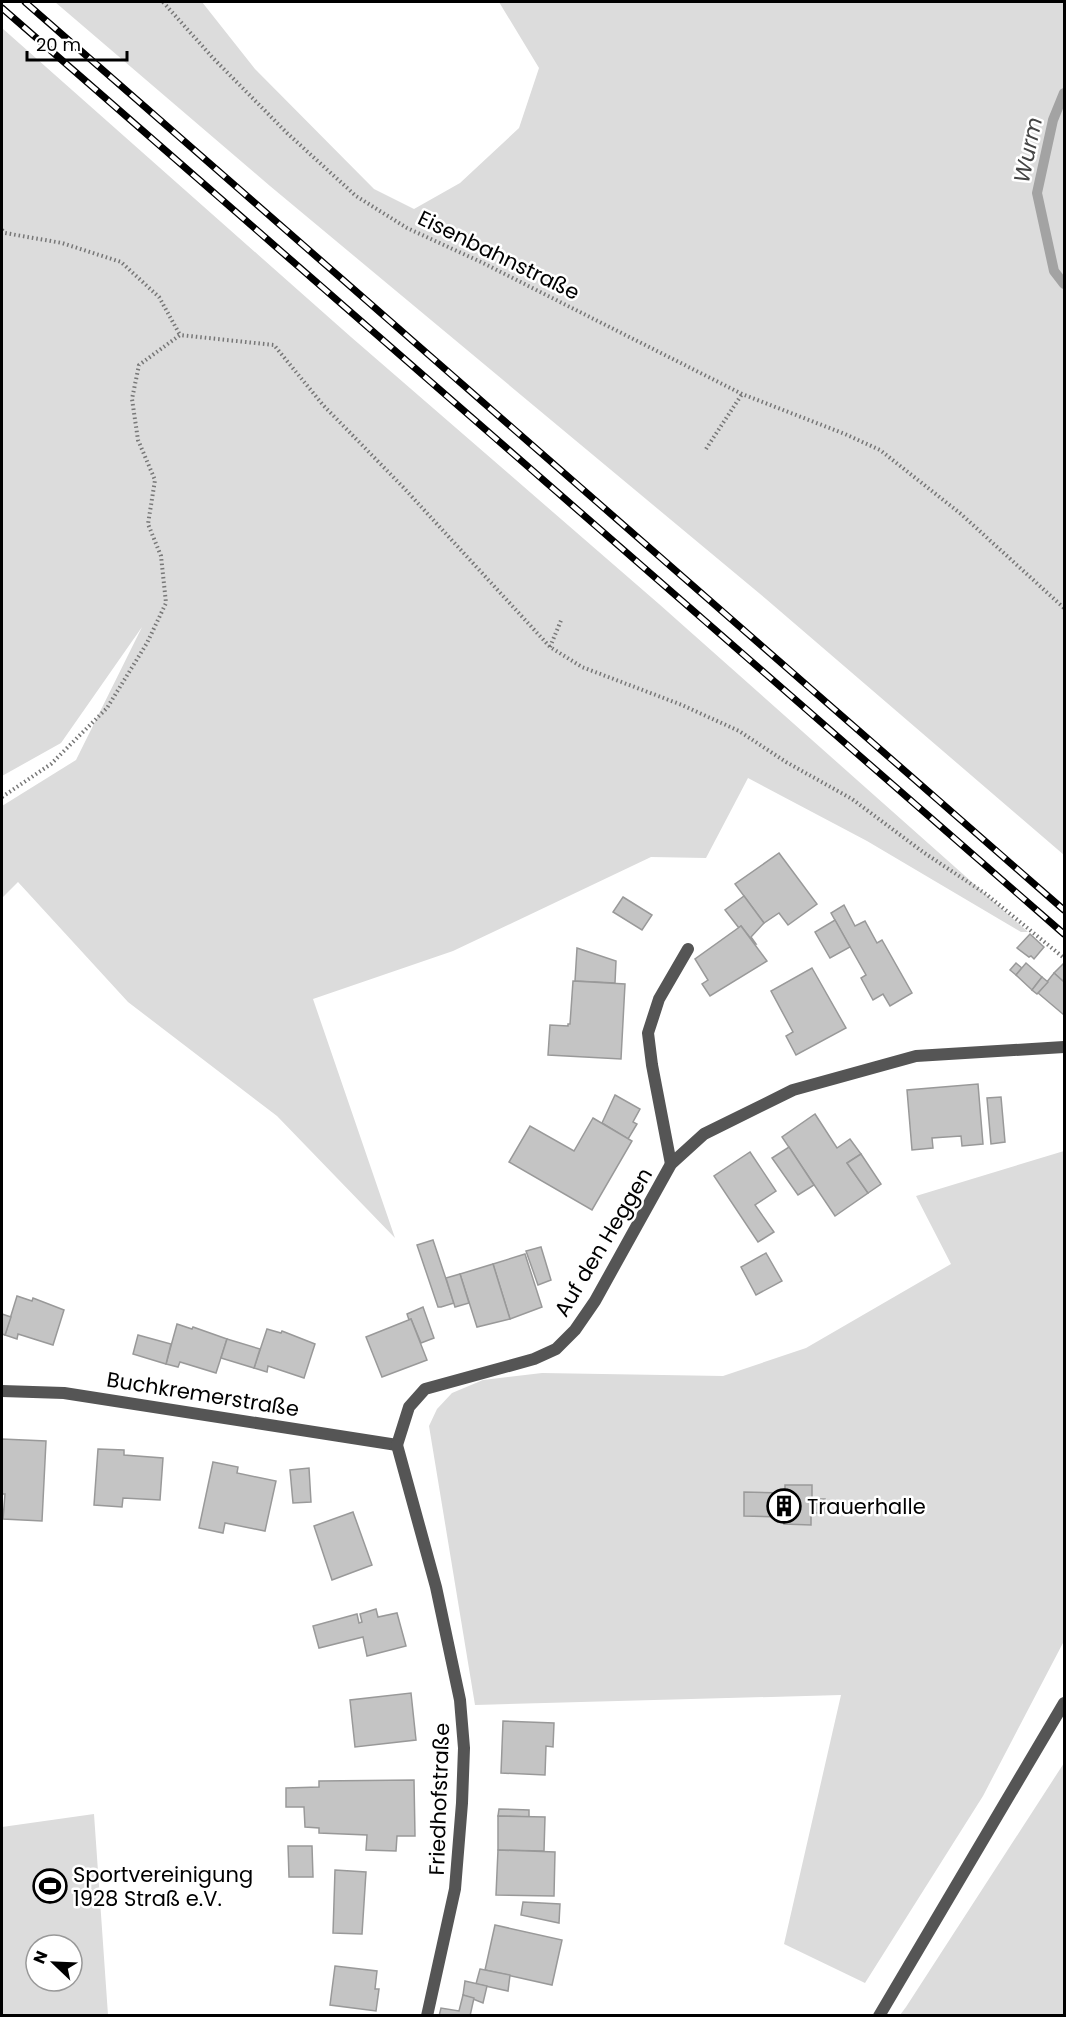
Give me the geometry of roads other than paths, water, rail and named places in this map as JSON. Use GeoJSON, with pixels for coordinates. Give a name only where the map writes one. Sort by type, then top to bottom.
{"type":"FeatureCollection","features":[{"type":"Feature","properties":{"kind":"street","name":"Auf den Heggen"},"geometry":{"type":"LineString","coordinates":[[671,1164],[648,1032],[659,999],[688,949]]}},
{"type":"Feature","properties":{"kind":"street","name":"Auf den Heggen"},"geometry":{"type":"LineString","coordinates":[[397,1445],[409,1407],[425,1389],[534,1359],[556,1349],[575,1330],[595,1301],[671,1164],[704,1134],[793,1090],[916,1056],[1065,1047]]}},
{"type":"Feature","properties":{"kind":"street","name":"Buchkremerstraße"},"geometry":{"type":"LineString","coordinates":[[2,1391],[64,1393],[397,1445]]}},
{"type":"Feature","properties":{"kind":"street","name":"Friedhofstraße"},"geometry":{"type":"LineString","coordinates":[[397,1445],[436,1587],[460,1700],[464,1748],[455,1889],[427,2016]]}},
{"type":"Feature","properties":{"kind":"street"},"geometry":{"type":"LineString","coordinates":[[879,2016],[1065,1703]]}},
{"type":"Feature","properties":{"kind":"waterway","name":"Wurm"},"geometry":{"type":"LineString","coordinates":[[1064,93],[1053,120],[1037,193],[1054,271],[1064,284]]}},
{"type":"Feature","properties":{"kind":"railway"},"geometry":{"type":"LineString","coordinates":[[25,2],[1064,910]]}},
{"type":"Feature","properties":{"kind":"railway"},"geometry":{"type":"LineString","coordinates":[[2,8],[1064,934]]}},
{"type":"Feature","properties":{"kind":"place","name":"Trauerhalle"},"geometry":{"type":"Point","coordinates":[784,1506]}},
{"type":"Feature","properties":{"kind":"place","name":"Sportvereinigung 1928 Straß e.V."},"geometry":{"type":"Point","coordinates":[50,1886]}}]}
